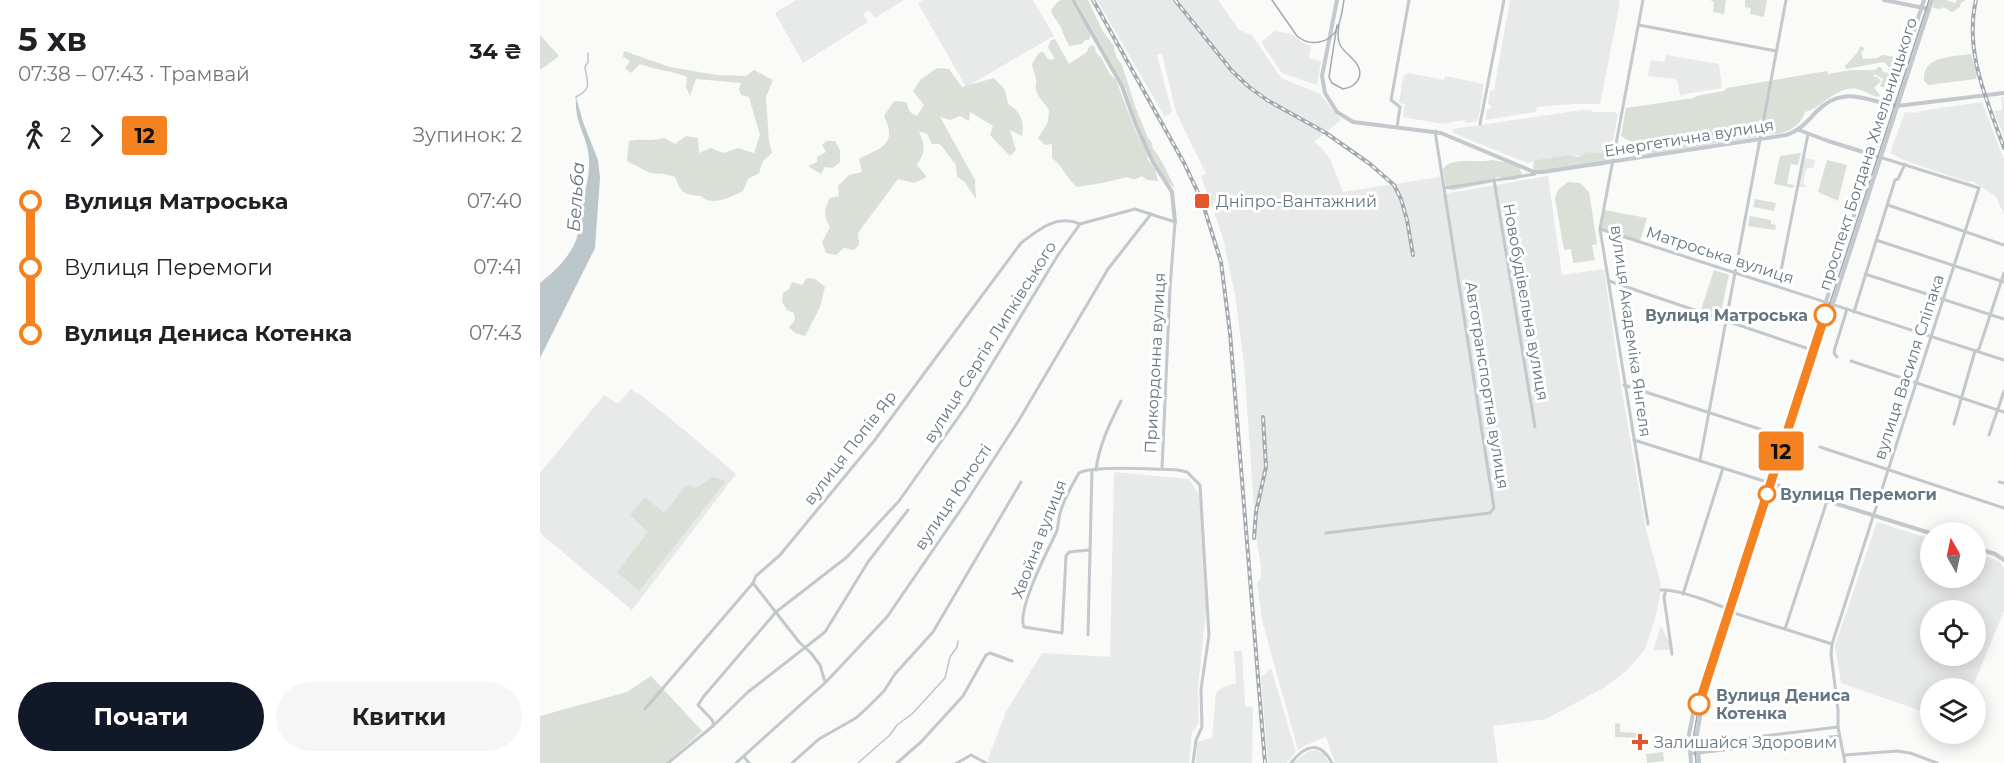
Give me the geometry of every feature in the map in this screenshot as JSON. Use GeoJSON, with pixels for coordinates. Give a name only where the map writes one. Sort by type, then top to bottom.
{"type":"FeatureCollection","features":[{"type":"Feature","properties":{"kind":"main road","name":"Енергетична вулиця"},"geometry":{"type":"LineString","coordinates":[[1337,0],[1322,76],[1325,93],[1346,119],[1353,122],[1436,131],[1527,170],[1544,172],[1786,135],[1798,130],[1824,105],[1849,96],[1863,96],[1897,106]]}},
{"type":"Feature","properties":{"kind":"main road","name":"проспект Богдана Хмельницького"},"geometry":{"type":"LineString","coordinates":[[1692,763],[1690,726],[1693,711],[1924,0]]}},
{"type":"Feature","properties":{"kind":"main road","name":"проспект Богдана Хмельницького"},"geometry":{"type":"LineString","coordinates":[[1699,763],[1697,744],[1700,712],[1831,304],[1932,0]]}},
{"type":"Feature","properties":{"kind":"main road"},"geometry":{"type":"LineString","coordinates":[[1798,130],[1873,155]]}},
{"type":"Feature","properties":{"kind":"street"},"geometry":{"type":"LineString","coordinates":[[1073,0],[1122,86],[1148,153],[1172,192],[1175,222]]}},
{"type":"Feature","properties":{"kind":"street"},"geometry":{"type":"LineString","coordinates":[[1397,127],[1400,107],[1391,100],[1409,0]]}},
{"type":"Feature","properties":{"kind":"street"},"geometry":{"type":"LineString","coordinates":[[1480,124],[1503,0]]}},
{"type":"Feature","properties":{"kind":"street","name":"вулиця Академіка Янгеля"},"geometry":{"type":"LineString","coordinates":[[1643,0],[1600,229],[1648,524]]}},
{"type":"Feature","properties":{"kind":"street"},"geometry":{"type":"LineString","coordinates":[[1700,460],[1786,0]]}},
{"type":"Feature","properties":{"kind":"street"},"geometry":{"type":"LineString","coordinates":[[1884,0],[1929,9]]}},
{"type":"Feature","properties":{"kind":"street"},"geometry":{"type":"LineString","coordinates":[[1639,25],[1776,51]]}},
{"type":"Feature","properties":{"kind":"street"},"geometry":{"type":"LineString","coordinates":[[1897,106],[2004,93]]}},
{"type":"Feature","properties":{"kind":"street","name":"Автотранспортна вулиця"},"geometry":{"type":"LineString","coordinates":[[1326,532],[1490,513],[1494,508],[1436,131]]}},
{"type":"Feature","properties":{"kind":"street"},"geometry":{"type":"LineString","coordinates":[[1778,286],[1808,134]]}},
{"type":"Feature","properties":{"kind":"street"},"geometry":{"type":"LineString","coordinates":[[1854,312],[1895,180],[1898,179],[1905,164],[1873,155]]}},
{"type":"Feature","properties":{"kind":"street","name":"вулиця Василя Сліпака"},"geometry":{"type":"LineString","coordinates":[[1845,763],[1838,728],[1832,644],[1979,188],[1905,164]]}},
{"type":"Feature","properties":{"kind":"street","name":"Енергетична вулиця"},"geometry":{"type":"LineString","coordinates":[[1445,188],[1544,172]]}},
{"type":"Feature","properties":{"kind":"street","name":"Новобудівельна вулиця"},"geometry":{"type":"LineString","coordinates":[[1494,180],[1535,428]]}},
{"type":"Feature","properties":{"kind":"street"},"geometry":{"type":"LineString","coordinates":[[1888,205],[2004,245]]}},
{"type":"Feature","properties":{"kind":"street","name":"вулиця Попів Яр"},"geometry":{"type":"LineString","coordinates":[[645,709],[753,583],[756,576],[786,547],[874,441],[1021,243],[1038,230],[1055,222],[1070,220],[1080,224],[1135,209],[1175,222]]}},
{"type":"Feature","properties":{"kind":"street","name":"вулиця Юності"},"geometry":{"type":"LineString","coordinates":[[736,763],[825,682],[887,617],[1013,429],[1108,269],[1151,214]]}},
{"type":"Feature","properties":{"kind":"street","name":"Прикордонна вулиця"},"geometry":{"type":"LineString","coordinates":[[1175,222],[1162,469],[1187,472],[1200,485],[1209,635],[1201,689],[1202,727],[1196,740],[1193,763]]}},
{"type":"Feature","properties":{"kind":"street","name":"вулиця Сергія Липківського"},"geometry":{"type":"LineString","coordinates":[[713,726],[713,721],[698,705],[776,612],[847,557],[899,501],[967,405],[1058,255],[1080,224]]}},
{"type":"Feature","properties":{"kind":"street","name":"Матроська вулиця"},"geometry":{"type":"LineString","coordinates":[[1600,229],[2004,360]]}},
{"type":"Feature","properties":{"kind":"street"},"geometry":{"type":"LineString","coordinates":[[1876,240],[2003,281]]}},
{"type":"Feature","properties":{"kind":"street"},"geometry":{"type":"LineString","coordinates":[[1954,424],[1975,351],[1979,349],[2004,273]]}},
{"type":"Feature","properties":{"kind":"street"},"geometry":{"type":"LineString","coordinates":[[1865,274],[2004,319]]}},
{"type":"Feature","properties":{"kind":"street"},"geometry":{"type":"LineString","coordinates":[[1609,281],[1809,349]]}},
{"type":"Feature","properties":{"kind":"street"},"geometry":{"type":"LineString","coordinates":[[1837,357],[1834,353],[1835,348],[1847,309]]}},
{"type":"Feature","properties":{"kind":"street"},"geometry":{"type":"LineString","coordinates":[[1851,361],[2004,412]]}},
{"type":"Feature","properties":{"kind":"street"},"geometry":{"type":"LineString","coordinates":[[1624,385],[1781,436]]}},
{"type":"Feature","properties":{"kind":"street"},"geometry":{"type":"LineString","coordinates":[[1989,435],[2004,391]]}},
{"type":"Feature","properties":{"kind":"street"},"geometry":{"type":"LineString","coordinates":[[1088,635],[1089,550],[1094,470],[1107,429],[1121,401]]}},
{"type":"Feature","properties":{"kind":"street"},"geometry":{"type":"LineString","coordinates":[[1634,440],[1920,530]]}},
{"type":"Feature","properties":{"kind":"street"},"geometry":{"type":"LineString","coordinates":[[1820,447],[2004,508]]}},
{"type":"Feature","properties":{"kind":"street"},"geometry":{"type":"LineString","coordinates":[[1683,594],[1723,468]]}},
{"type":"Feature","properties":{"kind":"street"},"geometry":{"type":"LineString","coordinates":[[1094,470],[1162,469]]}},
{"type":"Feature","properties":{"kind":"street","name":"Хвойна вулиця"},"geometry":{"type":"LineString","coordinates":[[1089,550],[1067,554],[1062,633],[1024,627],[1022,624],[1026,602],[1048,547],[1057,531],[1063,504],[1079,473],[1094,470]]}},
{"type":"Feature","properties":{"kind":"street"},"geometry":{"type":"LineString","coordinates":[[792,763],[819,739],[856,718],[867,708],[933,633],[1021,482]]}},
{"type":"Feature","properties":{"kind":"street"},"geometry":{"type":"LineString","coordinates":[[1999,482],[2004,483]]}},
{"type":"Feature","properties":{"kind":"street"},"geometry":{"type":"LineString","coordinates":[[1785,629],[1827,501]]}},
{"type":"Feature","properties":{"kind":"street"},"geometry":{"type":"LineString","coordinates":[[668,763],[713,726],[748,692],[825,632],[868,562],[909,510]]}},
{"type":"Feature","properties":{"kind":"street"},"geometry":{"type":"LineString","coordinates":[[1986,551],[2004,560]]}},
{"type":"Feature","properties":{"kind":"street"},"geometry":{"type":"LineString","coordinates":[[753,583],[820,665],[825,682]]}},
{"type":"Feature","properties":{"kind":"street"},"geometry":{"type":"LineString","coordinates":[[1672,654],[1663,590],[1683,594],[1832,644]]}},
{"type":"Feature","properties":{"kind":"street"},"geometry":{"type":"LineString","coordinates":[[897,763],[921,742],[963,696],[990,652],[1012,661]]}},
{"type":"Feature","properties":{"kind":"street"},"geometry":{"type":"LineString","coordinates":[[1690,745],[1838,728]]}},
{"type":"Feature","properties":{"kind":"street"},"geometry":{"type":"LineString","coordinates":[[1690,754],[1839,736]]}},
{"type":"Feature","properties":{"kind":"street"},"geometry":{"type":"LineString","coordinates":[[1291,763],[1307,749],[1315,747],[1326,753],[1332,763]]}},
{"type":"Feature","properties":{"kind":"street"},"geometry":{"type":"LineString","coordinates":[[1844,755],[1897,751],[1910,753],[1937,763]]}},
{"type":"Feature","properties":{"kind":"street"},"geometry":{"type":"LineString","coordinates":[[957,763],[971,755],[986,763]]}},
{"type":"Feature","properties":{"kind":"street"},"geometry":{"type":"LineString","coordinates":[[744,757],[749,763]]}},
{"type":"Feature","properties":{"kind":"shaded area"},"geometry":{"type":"Polygon","coordinates":[[[796,0],[904,0],[875,18],[869,10],[863,14],[868,22],[803,63],[775,13],[796,0]]]}},
{"type":"Feature","properties":{"kind":"shaded area"},"geometry":{"type":"Polygon","coordinates":[[[924,0],[1033,0],[1054,36],[966,87],[918,3],[924,0]]]}},
{"type":"Feature","properties":{"kind":"shaded area"},"geometry":{"type":"Polygon","coordinates":[[[1061,0],[1070,0],[1091,35],[1089,40],[1085,40],[1082,44],[1069,46],[1051,12],[1061,0]]]}},
{"type":"Feature","properties":{"kind":"shaded area"},"geometry":{"type":"Polygon","coordinates":[[[1076,0],[1088,0],[1102,30],[1113,45],[1148,138],[1162,161],[1174,188],[1155,161],[1138,127],[1126,89],[1076,0]]]}},
{"type":"Feature","properties":{"kind":"shaded area"},"geometry":{"type":"Polygon","coordinates":[[[1097,0],[1218,0],[1239,30],[1252,35],[1281,78],[1320,94],[1341,120],[1314,142],[1321,147],[1331,161],[1343,192],[1440,177],[1443,194],[1548,176],[1562,275],[1604,269],[1621,386],[1646,530],[1661,590],[1654,623],[1644,651],[1626,671],[1605,687],[1546,719],[1493,726],[1498,763],[1335,763],[1326,737],[1298,750],[1262,620],[1257,583],[1261,578],[1261,567],[1256,536],[1244,364],[1235,295],[1223,238],[1201,176],[1206,174],[1176,112],[1162,54],[1157,55],[1172,112],[1165,117],[1097,0]]]}},
{"type":"Feature","properties":{"kind":"shaded area"},"geometry":{"type":"Polygon","coordinates":[[[1510,0],[1618,0],[1620,2],[1600,104],[1537,107],[1536,112],[1485,120],[1487,109],[1490,109],[1491,105],[1488,104],[1490,91],[1494,90],[1510,0]]]}},
{"type":"Feature","properties":{"kind":"shaded area"},"geometry":{"type":"Polygon","coordinates":[[[1710,0],[1726,0],[1724,14],[1713,12],[1714,2],[1710,0]]]}},
{"type":"Feature","properties":{"kind":"shaded area"},"geometry":{"type":"Polygon","coordinates":[[[1745,0],[1767,0],[1764,17],[1750,14],[1751,8],[1745,7],[1745,0]]]}},
{"type":"Feature","properties":{"kind":"shaded area"},"geometry":{"type":"Polygon","coordinates":[[[1934,0],[1955,3],[1957,0],[1966,0],[1952,12],[1943,7],[1933,8],[1934,0]]]}},
{"type":"Feature","properties":{"kind":"shaded area"},"geometry":{"type":"Polygon","coordinates":[[[1275,31],[1292,34],[1311,46],[1309,58],[1321,61],[1317,85],[1282,73],[1261,42],[1275,31]]]}},
{"type":"Feature","properties":{"kind":"shaded area"},"geometry":{"type":"Polygon","coordinates":[[[540,35],[559,56],[540,70],[540,35]]]}},
{"type":"Feature","properties":{"kind":"shaded area"},"geometry":{"type":"Polygon","coordinates":[[[1055,39],[1069,64],[1087,52],[1092,45],[1095,47],[1096,53],[1116,80],[1148,160],[1155,169],[1158,181],[1148,180],[1141,176],[1134,179],[1127,177],[1077,187],[1052,158],[1052,144],[1045,145],[1038,138],[1048,122],[1049,110],[1037,92],[1032,66],[1039,53],[1043,52],[1048,59],[1053,60],[1054,57],[1048,47],[1051,40],[1055,39]]]}},
{"type":"Feature","properties":{"kind":"shaded area"},"geometry":{"type":"Polygon","coordinates":[[[1860,46],[1864,48],[1861,52],[1863,59],[1883,55],[1896,57],[1899,61],[1890,68],[1884,62],[1846,69],[1845,66],[1858,52],[1860,46]]]}},
{"type":"Feature","properties":{"kind":"shaded area"},"geometry":{"type":"Polygon","coordinates":[[[624,51],[670,67],[717,75],[746,76],[754,70],[773,80],[766,97],[769,142],[772,153],[763,161],[759,173],[748,179],[743,191],[721,200],[707,200],[683,191],[675,177],[650,173],[627,161],[629,141],[664,138],[675,144],[686,136],[698,138],[699,153],[711,148],[723,153],[738,148],[754,153],[760,135],[749,97],[741,95],[739,89],[741,83],[696,79],[690,96],[686,87],[687,77],[640,64],[631,73],[625,68],[630,61],[623,57],[624,51]]]}},
{"type":"Feature","properties":{"kind":"shaded area"},"geometry":{"type":"Polygon","coordinates":[[[1971,54],[1977,73],[1976,79],[1928,85],[1924,81],[1925,71],[1932,62],[1971,54]]]}},
{"type":"Feature","properties":{"kind":"shaded area"},"geometry":{"type":"Polygon","coordinates":[[[1666,55],[1719,64],[1722,88],[1680,95],[1675,79],[1648,76],[1651,60],[1665,62],[1666,55]]]}},
{"type":"Feature","properties":{"kind":"shaded area"},"geometry":{"type":"Polygon","coordinates":[[[1878,67],[1890,76],[1887,87],[1884,88],[1880,86],[1883,79],[1875,74],[1874,77],[1881,81],[1874,88],[1880,95],[1879,97],[1857,89],[1842,91],[1805,112],[1799,123],[1783,133],[1765,133],[1765,119],[1759,120],[1759,134],[1756,137],[1648,154],[1641,144],[1643,140],[1631,142],[1621,136],[1626,108],[1694,98],[1724,91],[1727,88],[1827,71],[1828,74],[1851,70],[1875,70],[1878,67]]]}},
{"type":"Feature","properties":{"kind":"shaded area"},"geometry":{"type":"Polygon","coordinates":[[[937,68],[949,69],[962,87],[994,78],[1005,90],[1008,104],[1022,122],[1022,136],[1010,130],[1016,150],[1010,156],[990,135],[993,126],[970,112],[969,121],[960,116],[950,120],[940,117],[975,180],[976,199],[964,181],[957,177],[956,165],[940,144],[932,144],[927,134],[919,131],[924,148],[917,165],[927,177],[914,183],[898,179],[858,233],[859,245],[854,250],[844,248],[836,255],[826,253],[822,242],[830,227],[825,213],[830,198],[839,196],[838,186],[849,175],[862,172],[859,159],[885,144],[889,133],[884,116],[894,101],[906,102],[910,112],[917,116],[924,105],[913,91],[921,79],[937,68]]]}},
{"type":"Feature","properties":{"kind":"shaded area"},"geometry":{"type":"Polygon","coordinates":[[[1408,73],[1444,80],[1445,76],[1484,84],[1478,121],[1466,123],[1464,120],[1443,124],[1403,117],[1405,104],[1399,103],[1403,77],[1408,73]]]}},
{"type":"Feature","properties":{"kind":"shaded area","name":"Бельба"},"geometry":{"type":"Polygon","coordinates":[[[576,97],[598,160],[600,178],[595,248],[540,358],[540,283],[559,266],[574,244],[580,225],[581,208],[588,177],[588,151],[577,115],[576,97]]]}},
{"type":"Feature","properties":{"kind":"shaded area"},"geometry":{"type":"Polygon","coordinates":[[[2001,97],[2004,97],[2004,137],[1994,111],[2002,110],[2001,97]]]}},
{"type":"Feature","properties":{"kind":"shaded area"},"geometry":{"type":"Polygon","coordinates":[[[1982,102],[2004,160],[2004,215],[1996,197],[1973,181],[1968,182],[1906,161],[1890,153],[1905,112],[1917,113],[1982,102]]]}},
{"type":"Feature","properties":{"kind":"shaded area"},"geometry":{"type":"Polygon","coordinates":[[[1583,110],[1618,114],[1611,151],[1527,163],[1453,133],[1452,129],[1583,110]]]}},
{"type":"Feature","properties":{"kind":"shaded area"},"geometry":{"type":"Polygon","coordinates":[[[826,141],[835,141],[840,150],[840,162],[833,168],[825,167],[821,174],[808,166],[817,162],[817,157],[826,152],[822,145],[826,141]]]}},
{"type":"Feature","properties":{"kind":"shaded area"},"geometry":{"type":"Polygon","coordinates":[[[1587,152],[1611,152],[1613,156],[1603,165],[1539,174],[1533,169],[1534,161],[1568,155],[1578,157],[1587,152]]]}},
{"type":"Feature","properties":{"kind":"shaded area"},"geometry":{"type":"Polygon","coordinates":[[[1801,153],[1798,165],[1791,164],[1787,184],[1794,185],[1793,188],[1774,184],[1780,156],[1801,153]]]}},
{"type":"Feature","properties":{"kind":"shaded area"},"geometry":{"type":"Polygon","coordinates":[[[1804,158],[1815,160],[1814,167],[1806,169],[1803,184],[1805,188],[1798,186],[1804,158]]]}},
{"type":"Feature","properties":{"kind":"shaded area"},"geometry":{"type":"Polygon","coordinates":[[[1491,160],[1518,165],[1522,174],[1515,180],[1497,177],[1489,183],[1455,190],[1446,187],[1443,169],[1447,165],[1458,161],[1491,160]]]}},
{"type":"Feature","properties":{"kind":"shaded area"},"geometry":{"type":"Polygon","coordinates":[[[1827,160],[1847,165],[1838,201],[1818,192],[1827,160]]]}},
{"type":"Feature","properties":{"kind":"shaded area"},"geometry":{"type":"Polygon","coordinates":[[[1568,182],[1580,183],[1589,192],[1597,244],[1592,245],[1595,260],[1573,263],[1571,249],[1564,250],[1555,198],[1558,190],[1568,182]]]}},
{"type":"Feature","properties":{"kind":"shaded area"},"geometry":{"type":"Polygon","coordinates":[[[1755,199],[1776,203],[1774,211],[1753,207],[1755,199]]]}},
{"type":"Feature","properties":{"kind":"shaded area"},"geometry":{"type":"Polygon","coordinates":[[[1604,210],[1647,218],[1640,241],[1600,229],[1604,210]]]}},
{"type":"Feature","properties":{"kind":"shaded area"},"geometry":{"type":"Polygon","coordinates":[[[1750,216],[1771,220],[1771,224],[1776,225],[1775,230],[1748,226],[1750,216]]]}},
{"type":"Feature","properties":{"kind":"shaded area"},"geometry":{"type":"Polygon","coordinates":[[[1714,270],[1729,275],[1720,316],[1701,310],[1714,270]]]}},
{"type":"Feature","properties":{"kind":"shaded area"},"geometry":{"type":"Polygon","coordinates":[[[807,278],[815,279],[825,287],[820,307],[805,336],[795,333],[789,327],[795,320],[794,313],[787,310],[782,302],[783,293],[789,289],[792,282],[802,285],[807,278]]]}},
{"type":"Feature","properties":{"kind":"shaded area"},"geometry":{"type":"Polygon","coordinates":[[[631,389],[736,474],[632,610],[540,533],[540,473],[604,395],[618,404],[631,389]]]}},
{"type":"Feature","properties":{"kind":"shaded area"},"geometry":{"type":"Polygon","coordinates":[[[1114,472],[1189,479],[1201,498],[1207,603],[1198,688],[1199,723],[1192,733],[1189,763],[989,763],[988,759],[1006,712],[1042,653],[1110,657],[1114,472]]]}},
{"type":"Feature","properties":{"kind":"shaded area"},"geometry":{"type":"Polygon","coordinates":[[[712,477],[726,481],[639,591],[617,572],[648,532],[630,515],[645,497],[664,513],[685,487],[690,485],[696,488],[712,477]]]}},
{"type":"Feature","properties":{"kind":"shaded area"},"geometry":{"type":"Polygon","coordinates":[[[1877,522],[1920,536],[1920,588],[1986,588],[1986,557],[1999,561],[2004,568],[2004,611],[1986,654],[1986,600],[1920,600],[1920,666],[1981,666],[1976,678],[1920,678],[1920,711],[1841,683],[1835,646],[1877,522]]]}},
{"type":"Feature","properties":{"kind":"shaded area"},"geometry":{"type":"Polygon","coordinates":[[[1661,626],[1669,641],[1670,650],[1653,650],[1661,626]]]}},
{"type":"Feature","properties":{"kind":"shaded area"},"geometry":{"type":"Polygon","coordinates":[[[1234,651],[1242,651],[1245,706],[1253,707],[1252,763],[1196,763],[1197,742],[1212,738],[1216,693],[1223,687],[1236,683],[1234,651]]]}},
{"type":"Feature","properties":{"kind":"shaded area"},"geometry":{"type":"Polygon","coordinates":[[[1271,668],[1296,752],[1287,763],[1268,763],[1261,677],[1271,668]]]}},
{"type":"Feature","properties":{"kind":"shaded area"},"geometry":{"type":"Polygon","coordinates":[[[651,676],[702,731],[666,763],[540,763],[540,716],[627,692],[651,676]]]}},
{"type":"Feature","properties":{"kind":"shaded area"},"geometry":{"type":"Polygon","coordinates":[[[1615,723],[1620,724],[1620,732],[1637,733],[1637,738],[1615,737],[1615,723]]]}},
{"type":"Feature","properties":{"kind":"shaded area"},"geometry":{"type":"Polygon","coordinates":[[[1316,750],[1324,754],[1329,763],[1293,763],[1309,751],[1316,750]]]}},
{"type":"Feature","properties":{"kind":"shaded area"},"geometry":{"type":"Polygon","coordinates":[[[1663,752],[1664,761],[1647,763],[1646,754],[1663,752]]]}},
{"type":"Feature","properties":{"kind":"waterway","name":"Бельба"},"geometry":{"type":"LineString","coordinates":[[576,98],[585,91],[588,85],[585,67],[588,62],[588,53]]}},
{"type":"Feature","properties":{"kind":"waterway"},"geometry":{"type":"LineString","coordinates":[[858,763],[890,735],[897,725],[912,714],[945,678],[950,657],[958,641]]}},
{"type":"Feature","properties":{"kind":"tram line"},"geometry":{"type":"LineString","coordinates":[[1272,0],[1297,36],[1313,43],[1326,40],[1335,32],[1344,0]]}},
{"type":"Feature","properties":{"kind":"tram line"},"geometry":{"type":"LineString","coordinates":[[1696,763],[1694,734],[1699,704],[1929,0]]}},
{"type":"Feature","properties":{"kind":"tram line"},"geometry":{"type":"LineString","coordinates":[[1337,25],[1329,77],[1332,83],[1343,89],[1354,84],[1360,73],[1357,64],[1340,45],[1339,25]]}},
{"type":"Feature","properties":{"kind":"tram line","name":"12"},"geometry":{"type":"LineString","coordinates":[[1699,704],[1825,315]]}},
{"type":"Feature","properties":{"kind":"railway"},"geometry":{"type":"LineString","coordinates":[[1093,0],[1184,163],[1202,201],[1221,262],[1230,333],[1265,763]]}},
{"type":"Feature","properties":{"kind":"railway"},"geometry":{"type":"LineString","coordinates":[[1175,0],[1232,71],[1249,87],[1267,100],[1326,133],[1370,164],[1394,185],[1407,220],[1413,255]]}},
{"type":"Feature","properties":{"kind":"railway"},"geometry":{"type":"LineString","coordinates":[[1976,0],[1973,19],[1975,57],[1979,76],[2004,148]]}},
{"type":"Feature","properties":{"kind":"railway"},"geometry":{"type":"LineString","coordinates":[[1254,538],[1256,512],[1266,467],[1263,417]]}},
{"type":"Feature","properties":{"kind":"place","name":"Дніпро-Вантажний"},"geometry":{"type":"Point","coordinates":[1202,201]}},
{"type":"Feature","properties":{"kind":"place","name":"Вулиця Матроська"},"geometry":{"type":"Point","coordinates":[1825,315]}},
{"type":"Feature","properties":{"kind":"place","name":"Вулиця Перемоги"},"geometry":{"type":"Point","coordinates":[1767,494]}},
{"type":"Feature","properties":{"kind":"place","name":"Вулиця Дениса Котенка"},"geometry":{"type":"Point","coordinates":[1699,704]}},
{"type":"Feature","properties":{"kind":"place","name":"Залишайся Здоровим"},"geometry":{"type":"Point","coordinates":[1640,742]}}]}
